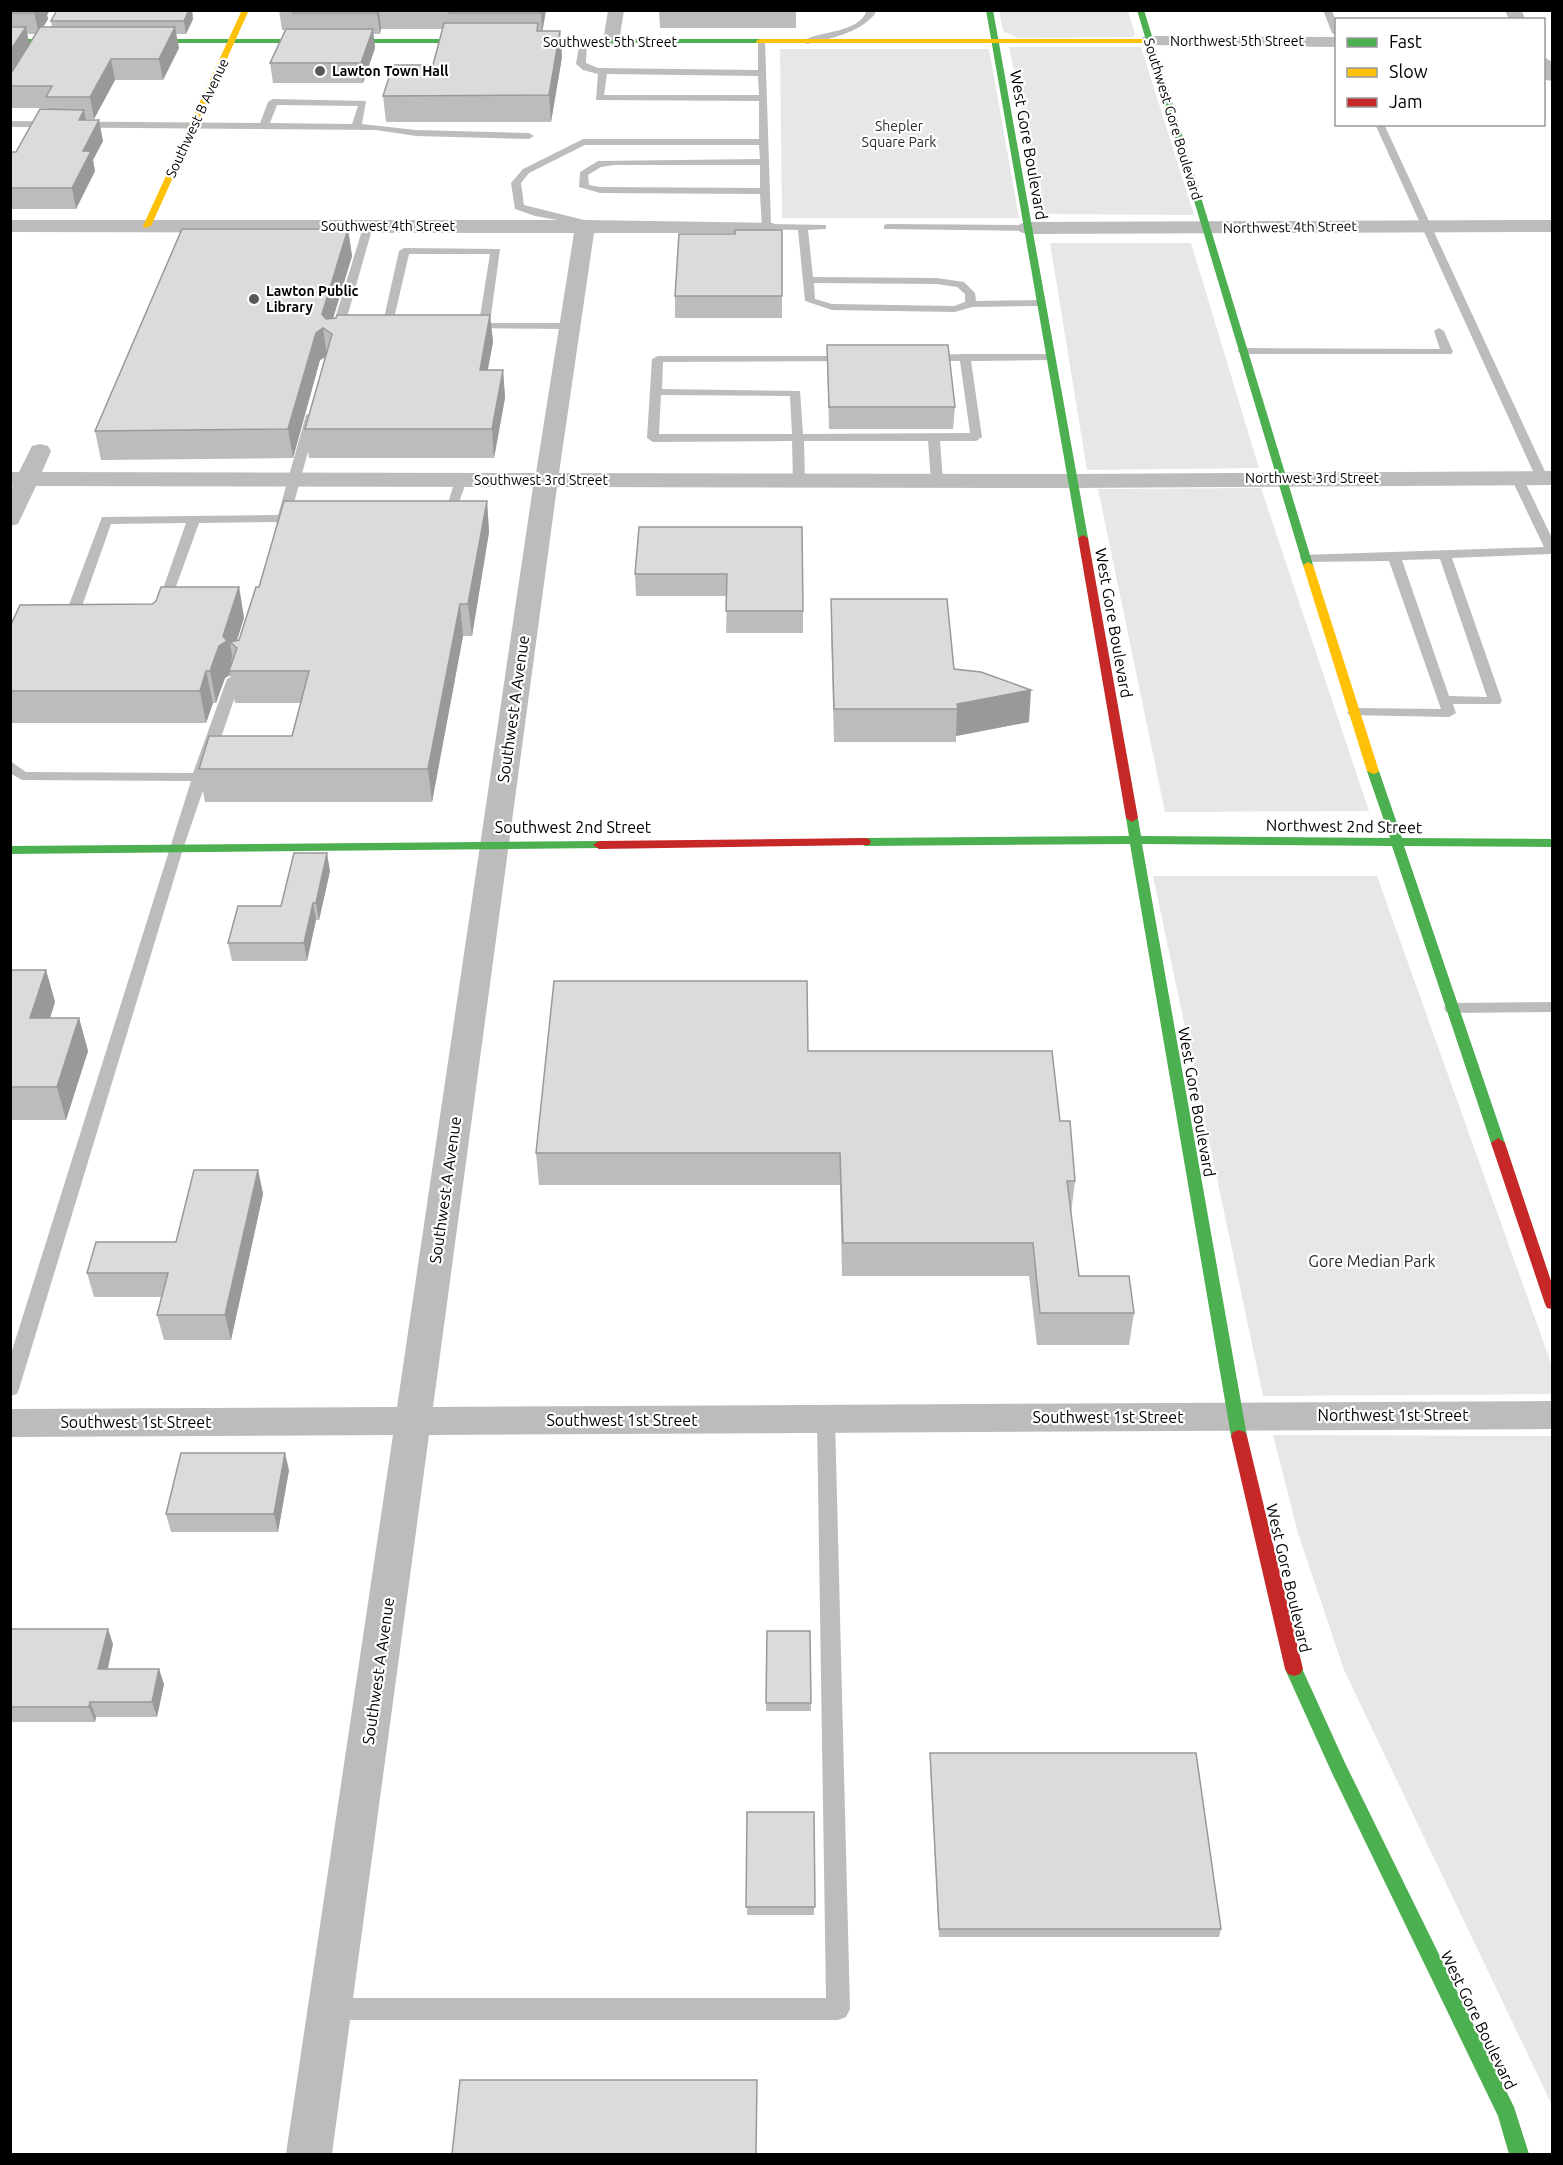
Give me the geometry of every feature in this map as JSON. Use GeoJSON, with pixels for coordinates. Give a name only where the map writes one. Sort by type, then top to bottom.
{"type":"FeatureCollection","features":[{"type":"Feature","properties":{"kind":"main road","name":"Southwest B Avenue"},"geometry":{"type":"LineString","coordinates":[[147,226],[246,10]]}},
{"type":"Feature","properties":{"kind":"main road","name":"West Gore Boulevard"},"geometry":{"type":"LineString","coordinates":[[989,10],[1136,840],[1234,1416],[1293,1666],[1338,1767],[1507,2114],[1519,2154]]}},
{"type":"Feature","properties":{"kind":"main road","name":"Southwest Gore Boulevard"},"geometry":{"type":"LineString","coordinates":[[1140,10],[1207,228]]}},
{"type":"Feature","properties":{"kind":"main road"},"geometry":{"type":"LineString","coordinates":[[10,41],[90,41]]}},
{"type":"Feature","properties":{"kind":"main road","name":"Southwest 5th Street"},"geometry":{"type":"LineString","coordinates":[[113,41],[994,42]]}},
{"type":"Feature","properties":{"kind":"main road","name":"Northwest 5th Street"},"geometry":{"type":"LineString","coordinates":[[994,42],[1149,41]]}},
{"type":"Feature","properties":{"kind":"main road"},"geometry":{"type":"LineString","coordinates":[[1207,228],[1280,478],[1396,843],[1552,1304]]}},
{"type":"Feature","properties":{"kind":"main road","name":"Southwest 2nd Street"},"geometry":{"type":"LineString","coordinates":[[10,850],[1136,840]]}},
{"type":"Feature","properties":{"kind":"main road","name":"Northwest 2nd Street"},"geometry":{"type":"LineString","coordinates":[[1136,840],[1552,843]]}},
{"type":"Feature","properties":{"kind":"street"},"geometry":{"type":"LineString","coordinates":[[610,42],[616,10]]}},
{"type":"Feature","properties":{"kind":"street","name":"Northwest 5th Street"},"geometry":{"type":"LineString","coordinates":[[1149,41],[1335,42]]}},
{"type":"Feature","properties":{"kind":"street","name":"Southwest 4th Street"},"geometry":{"type":"LineString","coordinates":[[10,226],[766,227]]}},
{"type":"Feature","properties":{"kind":"street","name":"Southwest A Avenue"},"geometry":{"type":"LineString","coordinates":[[309,2154],[546,480],[570,326],[592,226]]}},
{"type":"Feature","properties":{"kind":"street","name":"Northwest 4th Street"},"geometry":{"type":"LineString","coordinates":[[1027,228],[1552,226]]}},
{"type":"Feature","properties":{"kind":"street"},"geometry":{"type":"LineString","coordinates":[[10,519],[19,479],[40,451]]}},
{"type":"Feature","properties":{"kind":"street","name":"Northwest 3rd Street"},"geometry":{"type":"LineString","coordinates":[[1072,481],[1547,478]]}},
{"type":"Feature","properties":{"kind":"street","name":"Southwest 3rd Street"},"geometry":{"type":"LineString","coordinates":[[19,479],[1072,481]]}},
{"type":"Feature","properties":{"kind":"street","name":"Northwest 1st Street"},"geometry":{"type":"LineString","coordinates":[[1234,1416],[1552,1414]]}},
{"type":"Feature","properties":{"kind":"street","name":"Southwest 1st Street"},"geometry":{"type":"LineString","coordinates":[[10,1423],[1234,1416]]}},
{"type":"Feature","properties":{"kind":"lane"},"geometry":{"type":"LineString","coordinates":[[805,42],[864,22],[871,14],[871,10]]}},
{"type":"Feature","properties":{"kind":"lane"},"geometry":{"type":"LineString","coordinates":[[1327,10],[1335,30]]}},
{"type":"Feature","properties":{"kind":"lane"},"geometry":{"type":"LineString","coordinates":[[583,42],[581,64],[586,68],[603,72],[763,73]]}},
{"type":"Feature","properties":{"kind":"lane"},"geometry":{"type":"LineString","coordinates":[[762,42],[766,227],[822,227]]}},
{"type":"Feature","properties":{"kind":"lane"},"geometry":{"type":"LineString","coordinates":[[603,72],[599,98],[763,98]]}},
{"type":"Feature","properties":{"kind":"lane"},"geometry":{"type":"LineString","coordinates":[[264,126],[273,102],[363,103],[357,127]]}},
{"type":"Feature","properties":{"kind":"lane"},"geometry":{"type":"LineString","coordinates":[[10,124],[357,127],[416,133],[529,136]]}},
{"type":"Feature","properties":{"kind":"lane"},"geometry":{"type":"LineString","coordinates":[[1380,126],[1547,478]]}},
{"type":"Feature","properties":{"kind":"lane"},"geometry":{"type":"LineString","coordinates":[[592,226],[519,207],[516,183],[526,171],[583,142],[764,142]]}},
{"type":"Feature","properties":{"kind":"lane"},"geometry":{"type":"LineString","coordinates":[[765,162],[614,162],[598,164],[583,174],[584,187],[600,190],[765,191]]}},
{"type":"Feature","properties":{"kind":"lane"},"geometry":{"type":"LineString","coordinates":[[334,342],[343,327],[368,226]]}},
{"type":"Feature","properties":{"kind":"lane"},"geometry":{"type":"LineString","coordinates":[[803,227],[810,300],[832,307],[956,309],[971,304],[1041,303]]}},
{"type":"Feature","properties":{"kind":"lane"},"geometry":{"type":"LineString","coordinates":[[888,227],[1027,228]]}},
{"type":"Feature","properties":{"kind":"lane"},"geometry":{"type":"LineString","coordinates":[[387,327],[404,251],[496,251],[484,326]]}},
{"type":"Feature","properties":{"kind":"lane"},"geometry":{"type":"LineString","coordinates":[[808,280],[960,284],[970,292],[971,304]]}},
{"type":"Feature","properties":{"kind":"lane"},"geometry":{"type":"LineString","coordinates":[[462,327],[570,326]]}},
{"type":"Feature","properties":{"kind":"lane"},"geometry":{"type":"LineString","coordinates":[[1243,351],[1447,352],[1439,331]]}},
{"type":"Feature","properties":{"kind":"lane"},"geometry":{"type":"LineString","coordinates":[[859,358],[658,359],[653,438],[976,437],[965,357]]}},
{"type":"Feature","properties":{"kind":"lane"},"geometry":{"type":"LineString","coordinates":[[918,358],[1050,357]]}},
{"type":"Feature","properties":{"kind":"lane"},"geometry":{"type":"LineString","coordinates":[[656,392],[796,393],[799,481]]}},
{"type":"Feature","properties":{"kind":"lane"},"geometry":{"type":"LineString","coordinates":[[277,539],[315,404]]}},
{"type":"Feature","properties":{"kind":"lane"},"geometry":{"type":"LineString","coordinates":[[934,437],[937,481]]}},
{"type":"Feature","properties":{"kind":"lane"},"geometry":{"type":"LineString","coordinates":[[1305,558],[1394,557],[1552,550],[1517,478]]}},
{"type":"Feature","properties":{"kind":"lane"},"geometry":{"type":"LineString","coordinates":[[427,517],[454,502],[461,480]]}},
{"type":"Feature","properties":{"kind":"lane"},"geometry":{"type":"LineString","coordinates":[[67,631],[106,520],[308,518]]}},
{"type":"Feature","properties":{"kind":"lane"},"geometry":{"type":"LineString","coordinates":[[159,618],[194,519]]}},
{"type":"Feature","properties":{"kind":"lane"},"geometry":{"type":"LineString","coordinates":[[1444,700],[1495,701],[1445,555]]}},
{"type":"Feature","properties":{"kind":"lane"},"geometry":{"type":"LineString","coordinates":[[1354,712],[1449,713],[1394,557]]}},
{"type":"Feature","properties":{"kind":"lane"},"geometry":{"type":"LineString","coordinates":[[10,1389],[176,849],[234,679]]}},
{"type":"Feature","properties":{"kind":"lane"},"geometry":{"type":"LineString","coordinates":[[10,765],[22,776],[199,777]]}},
{"type":"Feature","properties":{"kind":"lane"},"geometry":{"type":"LineString","coordinates":[[1452,1008],[1552,1007]]}},
{"type":"Feature","properties":{"kind":"lane"},"geometry":{"type":"LineString","coordinates":[[330,2009],[838,2009],[825,1419]]}},
{"type":"Feature","properties":{"kind":"green space"},"geometry":{"type":"Polygon","coordinates":[[[999,11],[1128,11],[1135,34],[1133,37],[1018,38],[1003,31],[999,11]]]}},
{"type":"Feature","properties":{"kind":"green space"},"geometry":{"type":"Polygon","coordinates":[[[1009,47],[1141,47],[1194,215],[1044,214],[1009,47]]]}},
{"type":"Feature","properties":{"kind":"green space","name":"Shepler Square Park"},"geometry":{"type":"Polygon","coordinates":[[[780,49],[989,49],[1019,218],[782,218],[780,49]]]}},
{"type":"Feature","properties":{"kind":"green space"},"geometry":{"type":"Polygon","coordinates":[[[1050,243],[1191,243],[1259,468],[1087,470],[1050,243]]]}},
{"type":"Feature","properties":{"kind":"green space"},"geometry":{"type":"Polygon","coordinates":[[[1261,488],[1369,811],[1165,812],[1098,489],[1261,488]]]}},
{"type":"Feature","properties":{"kind":"green space","name":"Gore Median Park"},"geometry":{"type":"Polygon","coordinates":[[[1153,876],[1377,876],[1552,1366],[1552,1394],[1263,1396],[1153,876]]]}},
{"type":"Feature","properties":{"kind":"green space"},"geometry":{"type":"Polygon","coordinates":[[[1273,1435],[1552,1436],[1552,2105],[1344,1670],[1298,1533],[1273,1435]]]}},
{"type":"Feature","properties":{"kind":"building"},"geometry":{"type":"Polygon","coordinates":[[[10,10],[36,10],[34,13],[10,13],[10,10]]]}},
{"type":"Feature","properties":{"kind":"building"},"geometry":{"type":"Polygon","coordinates":[[[57,10],[189,10],[184,21],[51,21],[57,10]]]}},
{"type":"Feature","properties":{"kind":"building"},"geometry":{"type":"Polygon","coordinates":[[[294,10],[378,10],[377,13],[293,13],[294,10]]]}},
{"type":"Feature","properties":{"kind":"building"},"geometry":{"type":"Polygon","coordinates":[[[449,10],[541,10],[541,13],[449,13],[449,10]]]}},
{"type":"Feature","properties":{"kind":"building"},"geometry":{"type":"Polygon","coordinates":[[[444,23],[538,23],[537,31],[560,31],[549,95],[383,96],[393,65],[433,65],[444,23]]]}},
{"type":"Feature","properties":{"kind":"building"},"geometry":{"type":"Polygon","coordinates":[[[10,27],[26,27],[10,51],[10,27]]]}},
{"type":"Feature","properties":{"kind":"building"},"geometry":{"type":"Polygon","coordinates":[[[40,27],[175,27],[159,59],[111,59],[90,97],[46,97],[52,86],[10,86],[10,73],[40,27]]]}},
{"type":"Feature","properties":{"kind":"building"},"geometry":{"type":"Polygon","coordinates":[[[286,29],[373,29],[361,63],[270,63],[286,29]]]}},
{"type":"Feature","properties":{"kind":"building"},"geometry":{"type":"Polygon","coordinates":[[[40,109],[84,110],[79,120],[99,120],[83,151],[91,151],[72,188],[10,188],[10,152],[16,152],[40,109]]]}},
{"type":"Feature","properties":{"kind":"building"},"geometry":{"type":"Polygon","coordinates":[[[182,229],[348,229],[322,314],[326,319],[336,318],[337,315],[490,315],[480,370],[503,370],[492,429],[305,429],[332,334],[323,328],[316,333],[288,429],[95,431],[182,229]]]}},
{"type":"Feature","properties":{"kind":"building"},"geometry":{"type":"Polygon","coordinates":[[[735,230],[782,230],[782,296],[675,296],[679,234],[735,234],[735,230]]]}},
{"type":"Feature","properties":{"kind":"building"},"geometry":{"type":"Polygon","coordinates":[[[827,345],[948,345],[955,407],[829,407],[827,345]]]}},
{"type":"Feature","properties":{"kind":"building"},"geometry":{"type":"Polygon","coordinates":[[[284,501],[487,501],[468,604],[460,604],[428,769],[199,769],[209,736],[292,736],[309,671],[229,671],[237,648],[230,642],[239,640],[256,587],[259,587],[284,501]]]}},
{"type":"Feature","properties":{"kind":"building"},"geometry":{"type":"Polygon","coordinates":[[[639,527],[802,527],[803,611],[726,611],[727,574],[635,574],[639,527]]]}},
{"type":"Feature","properties":{"kind":"building"},"geometry":{"type":"Polygon","coordinates":[[[161,587],[239,587],[223,636],[227,641],[219,646],[210,671],[206,671],[200,691],[10,691],[10,627],[20,605],[152,604],[156,601],[161,587]]]}},
{"type":"Feature","properties":{"kind":"building"},"geometry":{"type":"Polygon","coordinates":[[[831,599],[947,599],[954,669],[981,672],[1031,690],[957,704],[958,709],[834,709],[831,599]]]}},
{"type":"Feature","properties":{"kind":"building"},"geometry":{"type":"Polygon","coordinates":[[[294,853],[327,853],[304,943],[228,943],[238,906],[281,906],[294,853]]]}},
{"type":"Feature","properties":{"kind":"building"},"geometry":{"type":"Polygon","coordinates":[[[10,970],[46,970],[30,1018],[79,1018],[57,1087],[10,1087],[10,970]]]}},
{"type":"Feature","properties":{"kind":"building"},"geometry":{"type":"Polygon","coordinates":[[[554,981],[807,981],[808,1051],[1052,1051],[1060,1121],[1070,1121],[1075,1181],[1067,1181],[1079,1276],[1129,1276],[1134,1313],[1040,1313],[1033,1243],[843,1243],[840,1153],[536,1153],[554,981]]]}},
{"type":"Feature","properties":{"kind":"building"},"geometry":{"type":"Polygon","coordinates":[[[194,1170],[258,1170],[225,1315],[157,1315],[168,1273],[87,1273],[96,1242],[176,1242],[194,1170]]]}},
{"type":"Feature","properties":{"kind":"building"},"geometry":{"type":"Polygon","coordinates":[[[181,1453],[285,1453],[274,1514],[166,1514],[181,1453]]]}},
{"type":"Feature","properties":{"kind":"building"},"geometry":{"type":"Polygon","coordinates":[[[10,1629],[108,1629],[98,1669],[159,1669],[152,1702],[90,1702],[89,1707],[10,1707],[10,1629]]]}},
{"type":"Feature","properties":{"kind":"building"},"geometry":{"type":"Polygon","coordinates":[[[767,1631],[810,1631],[811,1703],[766,1703],[767,1631]]]}},
{"type":"Feature","properties":{"kind":"building"},"geometry":{"type":"Polygon","coordinates":[[[930,1753],[1196,1753],[1221,1929],[939,1929],[930,1753]]]}},
{"type":"Feature","properties":{"kind":"building"},"geometry":{"type":"Polygon","coordinates":[[[747,1812],[814,1812],[815,1907],[746,1907],[747,1812]]]}},
{"type":"Feature","properties":{"kind":"building"},"geometry":{"type":"Polygon","coordinates":[[[460,2080],[757,2080],[756,2154],[452,2154],[460,2080]]]}},
{"type":"Feature","properties":{"kind":"traffic: fast"},"geometry":{"type":"LineString","coordinates":[[989,10],[1083,538]]}},
{"type":"Feature","properties":{"kind":"traffic: fast"},"geometry":{"type":"LineString","coordinates":[[1140,10],[1308,565]]}},
{"type":"Feature","properties":{"kind":"traffic: fast"},"geometry":{"type":"LineString","coordinates":[[10,41],[78,41]]}},
{"type":"Feature","properties":{"kind":"traffic: fast"},"geometry":{"type":"LineString","coordinates":[[132,41],[760,41]]}},
{"type":"Feature","properties":{"kind":"traffic: fast"},"geometry":{"type":"LineString","coordinates":[[1373,771],[1498,1143]]}},
{"type":"Feature","properties":{"kind":"traffic: fast"},"geometry":{"type":"LineString","coordinates":[[1132,818],[1239,1436]]}},
{"type":"Feature","properties":{"kind":"traffic: fast"},"geometry":{"type":"LineString","coordinates":[[865,842],[1136,840]]}},
{"type":"Feature","properties":{"kind":"traffic: fast"},"geometry":{"type":"LineString","coordinates":[[1136,840],[1552,843]]}},
{"type":"Feature","properties":{"kind":"traffic: fast"},"geometry":{"type":"LineString","coordinates":[[10,850],[599,845]]}},
{"type":"Feature","properties":{"kind":"traffic: fast"},"geometry":{"type":"LineString","coordinates":[[1294,1669],[1338,1767],[1507,2114],[1519,2154]]}},
{"type":"Feature","properties":{"kind":"traffic: slow"},"geometry":{"type":"LineString","coordinates":[[147,226],[246,10]]}},
{"type":"Feature","properties":{"kind":"traffic: slow"},"geometry":{"type":"LineString","coordinates":[[760,41],[1149,41]]}},
{"type":"Feature","properties":{"kind":"traffic: slow"},"geometry":{"type":"LineString","coordinates":[[1308,565],[1373,771]]}},
{"type":"Feature","properties":{"kind":"traffic: jam"},"geometry":{"type":"LineString","coordinates":[[1083,538],[1132,818]]}},
{"type":"Feature","properties":{"kind":"traffic: jam"},"geometry":{"type":"LineString","coordinates":[[599,845],[865,842]]}},
{"type":"Feature","properties":{"kind":"traffic: jam"},"geometry":{"type":"LineString","coordinates":[[1498,1143],[1552,1304]]}},
{"type":"Feature","properties":{"kind":"traffic: jam"},"geometry":{"type":"LineString","coordinates":[[1239,1436],[1294,1669]]}},
{"type":"Feature","properties":{"kind":"place","name":"Lawton Town Hall"},"geometry":{"type":"Point","coordinates":[320,71]}},
{"type":"Feature","properties":{"kind":"place","name":"Lawton Public Library"},"geometry":{"type":"Point","coordinates":[254,299]}}]}
